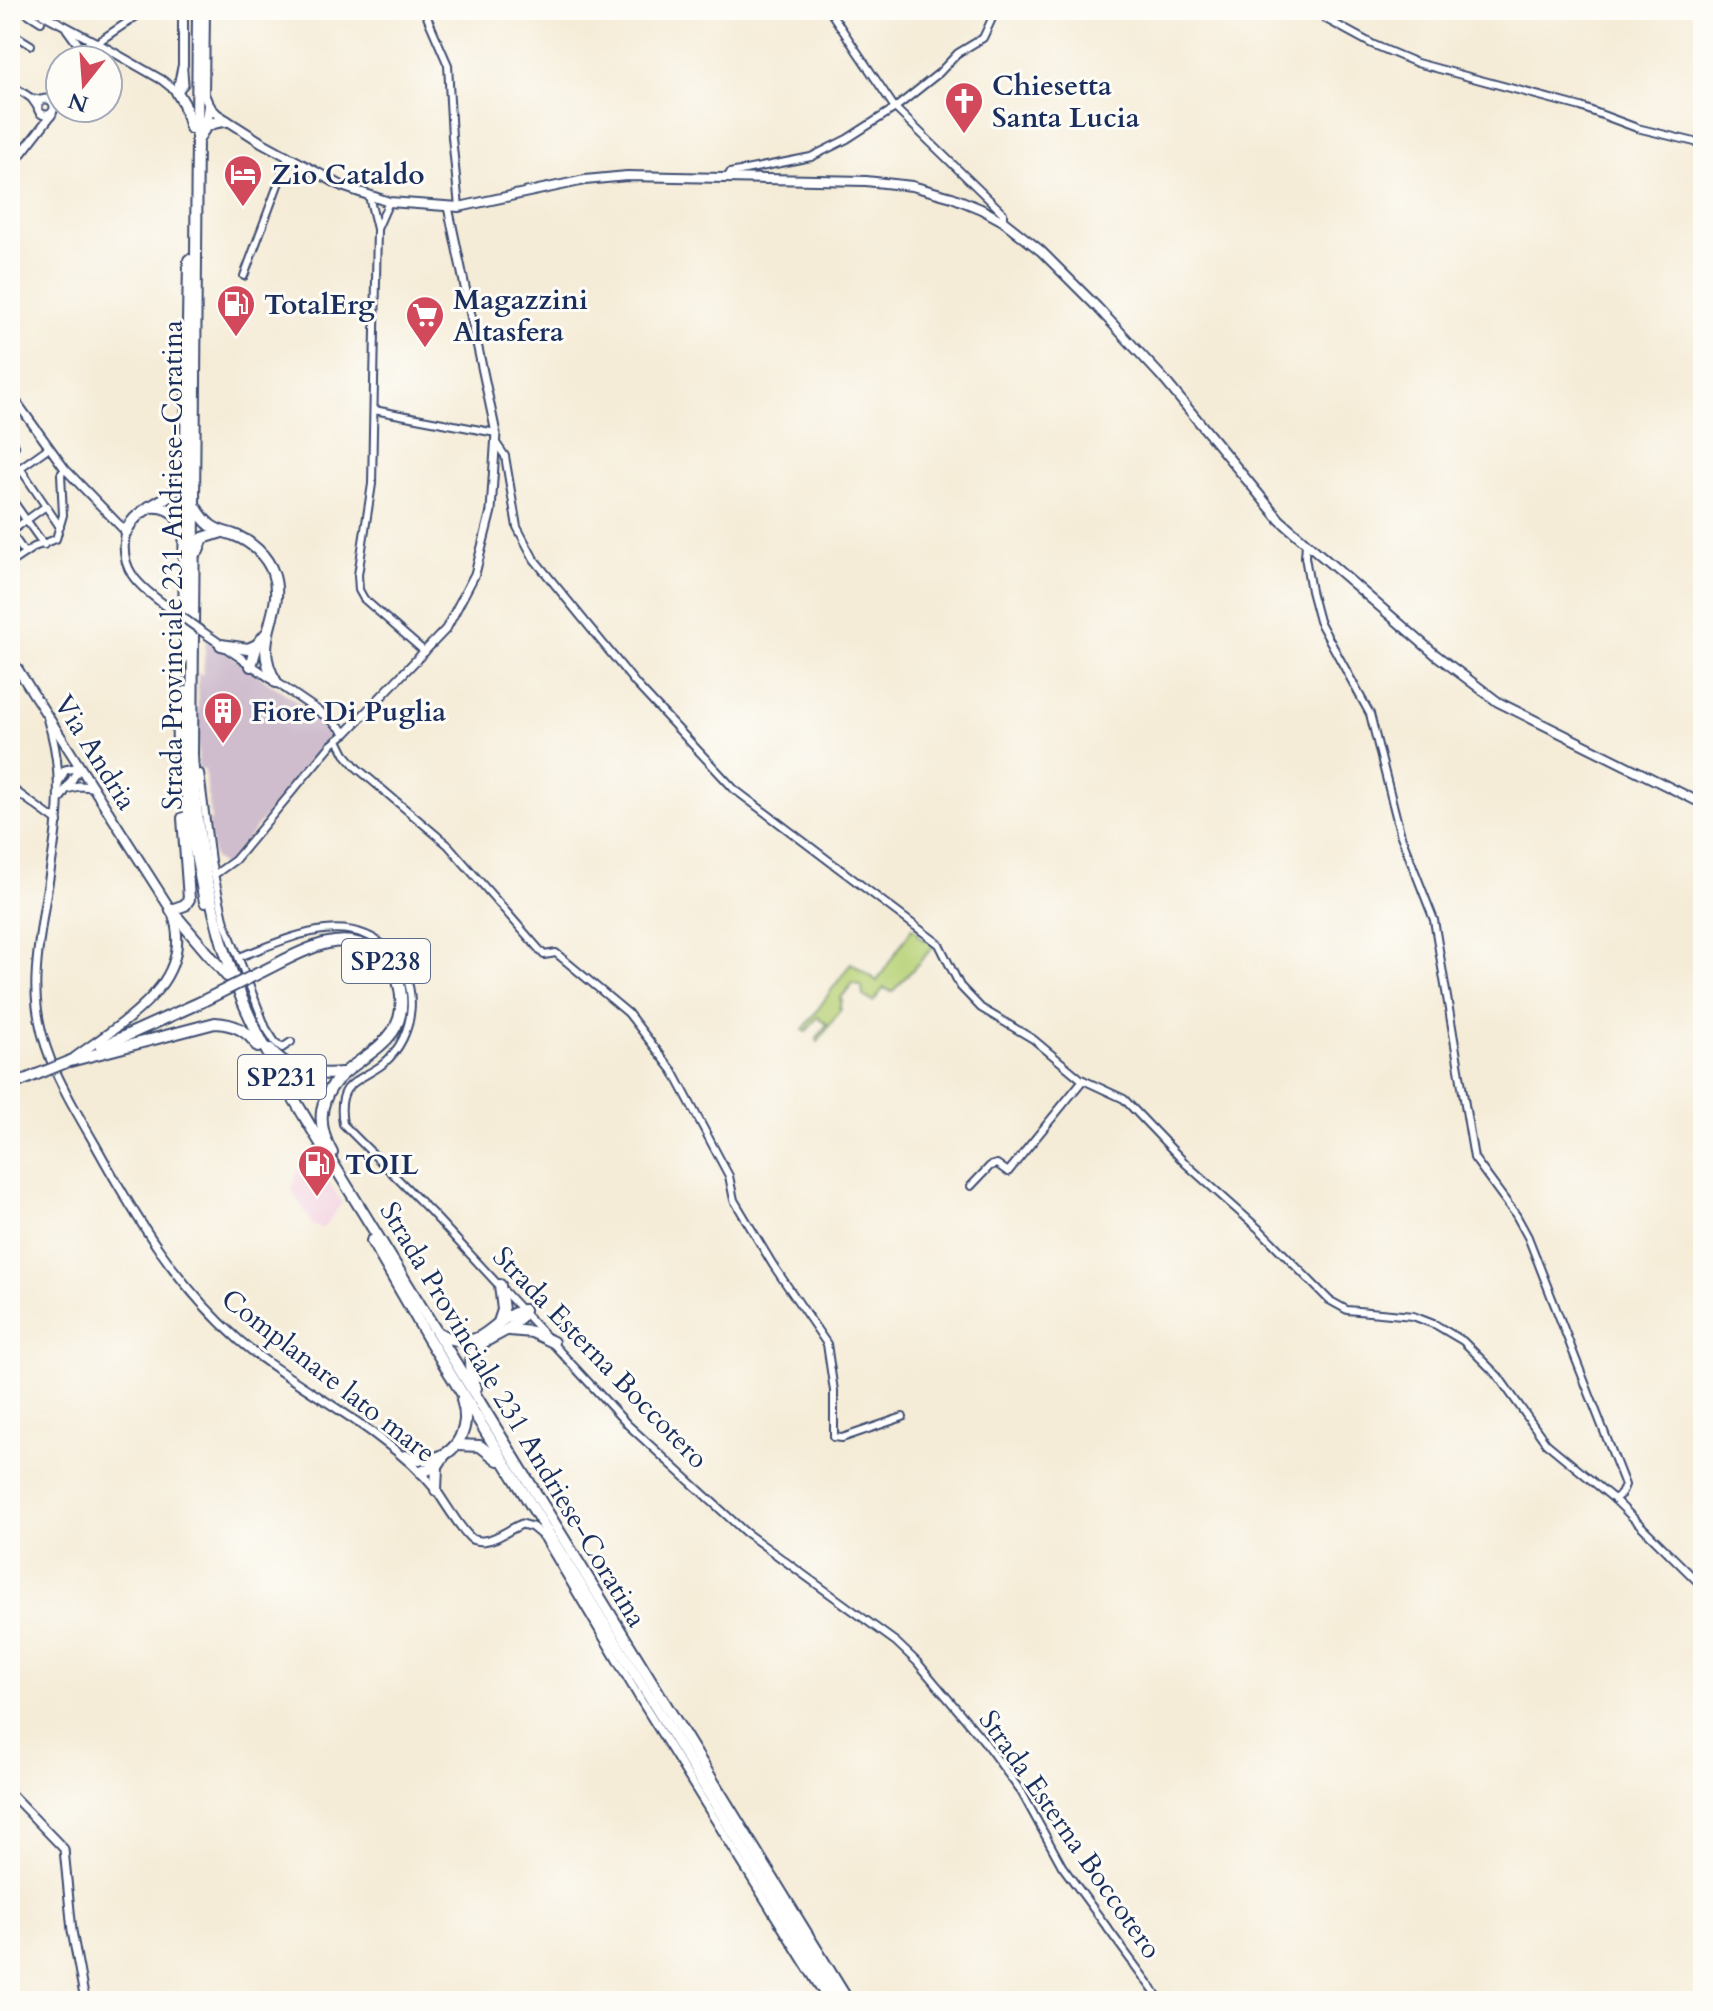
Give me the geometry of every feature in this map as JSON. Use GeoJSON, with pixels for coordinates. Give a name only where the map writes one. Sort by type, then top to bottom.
{"type":"FeatureCollection","features":[{"type":"Feature","properties":{"kind":"highway","name":"Strada Provinciale 231 Andriese-Coratina"},"geometry":{"type":"LineString","coordinates":[[192,10],[185,473],[192,754],[196,815],[211,899],[243,1001],[267,1052],[432,1335],[489,1419],[848,2001]]}},
{"type":"Feature","properties":{"kind":"highway","name":"Strada Provinciale 231 Andriese-Coratina"},"geometry":{"type":"LineString","coordinates":[[198,10],[193,504],[184,771],[206,907],[227,976],[239,1010],[269,1064],[524,1493],[837,2001]]}},
{"type":"Feature","properties":{"kind":"highway"},"geometry":{"type":"LineString","coordinates":[[177,92],[191,128]]}},
{"type":"Feature","properties":{"kind":"highway"},"geometry":{"type":"LineString","coordinates":[[196,146],[206,125],[209,106]]}},
{"type":"Feature","properties":{"kind":"highway"},"geometry":{"type":"LineString","coordinates":[[206,125],[226,121]]}},
{"type":"Feature","properties":{"kind":"highway"},"geometry":{"type":"LineString","coordinates":[[126,532],[136,515],[174,493],[185,473]]}},
{"type":"Feature","properties":{"kind":"highway"},"geometry":{"type":"LineString","coordinates":[[193,504],[205,520],[222,532],[233,534],[253,545],[273,572],[275,602],[264,655],[276,682]]}},
{"type":"Feature","properties":{"kind":"highway"},"geometry":{"type":"LineString","coordinates":[[149,507],[164,508],[180,521],[182,569],[189,571],[203,538],[222,532]]}},
{"type":"Feature","properties":{"kind":"highway"},"geometry":{"type":"LineString","coordinates":[[251,666],[257,645],[267,632]]}},
{"type":"Feature","properties":{"kind":"highway"},"geometry":{"type":"LineString","coordinates":[[221,645],[248,649],[257,645]]}},
{"type":"Feature","properties":{"kind":"highway"},"geometry":{"type":"LineString","coordinates":[[186,650],[177,674],[177,725],[190,890],[185,905],[171,910],[227,976]]}},
{"type":"Feature","properties":{"kind":"highway"},"geometry":{"type":"LineString","coordinates":[[251,666],[264,655]]}},
{"type":"Feature","properties":{"kind":"highway","name":"SP238"},"geometry":{"type":"LineString","coordinates":[[70,1061],[302,952],[343,940],[361,942],[389,963],[401,994],[395,1027],[382,1045],[344,1073]]}},
{"type":"Feature","properties":{"kind":"highway"},"geometry":{"type":"LineString","coordinates":[[243,1001],[250,1006],[270,1049],[285,1064],[317,1074],[344,1073]]}},
{"type":"Feature","properties":{"kind":"highway"},"geometry":{"type":"LineString","coordinates":[[70,1061],[215,1023],[236,1026],[253,1037],[269,1064]]}},
{"type":"Feature","properties":{"kind":"highway"},"geometry":{"type":"LineString","coordinates":[[344,1073],[325,1100],[323,1130],[330,1150],[358,1196],[370,1224]]}},
{"type":"Feature","properties":{"kind":"highway"},"geometry":{"type":"LineString","coordinates":[[496,1328],[503,1310],[500,1285]]}},
{"type":"Feature","properties":{"kind":"highway"},"geometry":{"type":"LineString","coordinates":[[432,1335],[456,1341],[478,1340],[509,1316],[524,1310]]}},
{"type":"Feature","properties":{"kind":"highway"},"geometry":{"type":"LineString","coordinates":[[489,1419],[486,1405],[471,1378],[472,1357],[484,1340],[509,1330],[521,1319],[524,1310]]}},
{"type":"Feature","properties":{"kind":"highway"},"geometry":{"type":"LineString","coordinates":[[509,1330],[532,1332],[553,1342]]}},
{"type":"Feature","properties":{"kind":"highway"},"geometry":{"type":"LineString","coordinates":[[421,1472],[457,1445],[465,1424],[465,1408],[432,1335]]}},
{"type":"Feature","properties":{"kind":"highway"},"geometry":{"type":"LineString","coordinates":[[457,1445],[480,1446],[496,1456],[516,1490],[524,1493]]}},
{"type":"Feature","properties":{"kind":"highway"},"geometry":{"type":"LineString","coordinates":[[405,1456],[433,1463]]}},
{"type":"Feature","properties":{"kind":"highway"},"geometry":{"type":"LineString","coordinates":[[433,1463],[436,1490]]}},
{"type":"Feature","properties":{"kind":"main road"},"geometry":{"type":"LineString","coordinates":[[177,92],[183,65],[183,10]]}},
{"type":"Feature","properties":{"kind":"main road"},"geometry":{"type":"LineString","coordinates":[[205,10],[204,94],[209,106],[226,121],[288,158],[342,186],[389,202],[459,207],[585,180],[627,176],[866,181],[912,186],[952,197],[1003,221],[1041,251],[1162,377],[1280,520],[1436,655],[1498,702],[1703,804]]}},
{"type":"Feature","properties":{"kind":"main road","name":"Via Andria"},"geometry":{"type":"LineString","coordinates":[[10,657],[171,910]]}},
{"type":"Feature","properties":{"kind":"main road"},"geometry":{"type":"LineString","coordinates":[[70,1061],[145,1005],[162,986],[176,956],[179,940],[171,910]]}},
{"type":"Feature","properties":{"kind":"main road","name":"SP238"},"geometry":{"type":"LineString","coordinates":[[10,1086],[70,1061]]}},
{"type":"Feature","properties":{"kind":"street"},"geometry":{"type":"LineString","coordinates":[[22,10],[41,22]]}},
{"type":"Feature","properties":{"kind":"street"},"geometry":{"type":"LineString","coordinates":[[38,10],[127,59],[177,92],[184,84],[183,65]]}},
{"type":"Feature","properties":{"kind":"street"},"geometry":{"type":"LineString","coordinates":[[87,44],[97,43],[141,13],[151,10]]}},
{"type":"Feature","properties":{"kind":"street"},"geometry":{"type":"LineString","coordinates":[[424,10],[448,65],[459,207]]}},
{"type":"Feature","properties":{"kind":"street"},"geometry":{"type":"LineString","coordinates":[[829,10],[895,108],[1003,213],[1003,221]]}},
{"type":"Feature","properties":{"kind":"street"},"geometry":{"type":"LineString","coordinates":[[727,178],[730,173],[811,157],[847,139],[895,108],[939,73],[958,53],[983,38],[996,10]]}},
{"type":"Feature","properties":{"kind":"street"},"geometry":{"type":"LineString","coordinates":[[1315,10],[1372,44],[1417,63],[1581,107],[1637,128],[1703,144]]}},
{"type":"Feature","properties":{"kind":"street"},"geometry":{"type":"LineString","coordinates":[[66,27],[79,44]]}},
{"type":"Feature","properties":{"kind":"street"},"geometry":{"type":"LineString","coordinates":[[10,32],[31,45]]}},
{"type":"Feature","properties":{"kind":"street"},"geometry":{"type":"LineString","coordinates":[[162,80],[179,79]]}},
{"type":"Feature","properties":{"kind":"street"},"geometry":{"type":"LineString","coordinates":[[10,84],[43,106],[35,133]]}},
{"type":"Feature","properties":{"kind":"street"},"geometry":{"type":"LineString","coordinates":[[10,168],[44,122]]}},
{"type":"Feature","properties":{"kind":"street"},"geometry":{"type":"LineString","coordinates":[[244,276],[288,158]]}},
{"type":"Feature","properties":{"kind":"street"},"geometry":{"type":"LineString","coordinates":[[369,196],[377,229],[374,410],[372,484],[361,552],[359,590],[364,599],[425,652]]}},
{"type":"Feature","properties":{"kind":"street"},"geometry":{"type":"LineString","coordinates":[[377,229],[389,202]]}},
{"type":"Feature","properties":{"kind":"street"},"geometry":{"type":"LineString","coordinates":[[214,875],[235,860],[331,745],[446,629],[475,574],[491,511],[496,433],[448,207]]}},
{"type":"Feature","properties":{"kind":"street"},"geometry":{"type":"LineString","coordinates":[[11,397],[65,469],[126,532],[123,544],[128,569],[143,589],[346,733]]}},
{"type":"Feature","properties":{"kind":"street"},"geometry":{"type":"LineString","coordinates":[[374,410],[496,433]]}},
{"type":"Feature","properties":{"kind":"street"},"geometry":{"type":"LineString","coordinates":[[10,438],[15,446],[10,450]]}},
{"type":"Feature","properties":{"kind":"street"},"geometry":{"type":"LineString","coordinates":[[496,443],[505,456],[517,527],[534,559],[636,684],[734,789],[939,944],[960,986],[981,1008],[1033,1039],[1056,1061],[1083,1080],[1124,1099],[1186,1164],[1260,1230],[1329,1300],[1347,1310],[1413,1316],[1463,1341],[1498,1376],[1546,1443],[1614,1499],[1703,1587]]}},
{"type":"Feature","properties":{"kind":"street"},"geometry":{"type":"LineString","coordinates":[[10,475],[48,448]]}},
{"type":"Feature","properties":{"kind":"street"},"geometry":{"type":"LineString","coordinates":[[20,468],[60,527]]}},
{"type":"Feature","properties":{"kind":"street"},"geometry":{"type":"LineString","coordinates":[[10,563],[56,539],[63,498],[61,474],[65,469]]}},
{"type":"Feature","properties":{"kind":"street"},"geometry":{"type":"LineString","coordinates":[[10,497],[44,545]]}},
{"type":"Feature","properties":{"kind":"street"},"geometry":{"type":"LineString","coordinates":[[25,553],[10,532],[46,506]]}},
{"type":"Feature","properties":{"kind":"street"},"geometry":{"type":"LineString","coordinates":[[1306,544],[1305,557],[1319,621],[1370,714],[1401,836],[1434,920],[1474,1158],[1516,1215],[1528,1237],[1625,1485],[1621,1494],[1614,1499]]}},
{"type":"Feature","properties":{"kind":"street","name":"Complanare lato mare"},"geometry":{"type":"LineString","coordinates":[[45,711],[54,738],[60,799],[36,982],[42,1040],[59,1081],[139,1223],[196,1298],[242,1342],[405,1456],[436,1490],[471,1539],[481,1542],[495,1538],[522,1524],[532,1527],[544,1537],[640,1699],[828,2001]]}},
{"type":"Feature","properties":{"kind":"street"},"geometry":{"type":"LineString","coordinates":[[338,740],[357,768],[448,845],[544,955],[556,953],[628,1013],[660,1052],[701,1119],[729,1176],[734,1200],[773,1265],[827,1344],[834,1391],[834,1437],[842,1438],[903,1417]]}},
{"type":"Feature","properties":{"kind":"street"},"geometry":{"type":"LineString","coordinates":[[60,780],[65,770],[80,767]]}},
{"type":"Feature","properties":{"kind":"street"},"geometry":{"type":"LineString","coordinates":[[60,799],[80,767]]}},
{"type":"Feature","properties":{"kind":"street"},"geometry":{"type":"LineString","coordinates":[[200,773],[204,820],[225,923],[266,1028],[282,1048],[291,1042]]}},
{"type":"Feature","properties":{"kind":"street"},"geometry":{"type":"LineString","coordinates":[[10,787],[58,822]]}},
{"type":"Feature","properties":{"kind":"street"},"geometry":{"type":"LineString","coordinates":[[66,789],[93,787]]}},
{"type":"Feature","properties":{"kind":"street","name":"Strada Esterna Boccotero"},"geometry":{"type":"LineString","coordinates":[[239,957],[300,934],[340,929],[360,933],[381,943],[395,956],[404,970],[411,994],[412,1011],[406,1032],[385,1063],[349,1086],[343,1097],[343,1124],[524,1310],[628,1425],[745,1532],[896,1642],[917,1662],[1014,1782],[1062,1866],[1161,2001]]}},
{"type":"Feature","properties":{"kind":"street"},"geometry":{"type":"LineString","coordinates":[[971,1186],[990,1166],[997,1164],[1008,1172],[1083,1080]]}},
{"type":"Feature","properties":{"kind":"street"},"geometry":{"type":"LineString","coordinates":[[10,1793],[64,1849],[72,1931],[85,2001]]}},
{"type":"Feature","properties":{"kind":"shaded area"},"geometry":{"type":"Polygon","coordinates":[[[206,639],[331,725],[333,732],[228,863],[222,865],[214,858],[208,823],[211,819],[205,770],[198,768],[198,673],[203,674],[206,639]]]}},
{"type":"Feature","properties":{"kind":"shaded area","name":"TOIL"},"geometry":{"type":"Polygon","coordinates":[[[315,1161],[342,1202],[326,1226],[320,1228],[313,1225],[292,1191],[297,1172],[315,1161]]]}},
{"type":"Feature","properties":{"kind":"green space"},"geometry":{"type":"Polygon","coordinates":[[[912,928],[919,932],[918,936],[923,940],[927,938],[935,945],[892,992],[884,988],[873,1002],[863,996],[862,986],[853,983],[840,999],[841,1009],[818,1042],[816,1040],[827,1024],[818,1017],[806,1032],[803,1030],[851,963],[877,981],[912,928]]]}},
{"type":"Feature","properties":{"kind":"place","name":"Chiesetta Santa Lucia"},"geometry":{"type":"Point","coordinates":[964,135]}},
{"type":"Feature","properties":{"kind":"place","name":"Zio Cataldo"},"geometry":{"type":"Point","coordinates":[243,208]}},
{"type":"Feature","properties":{"kind":"place","name":"TotalErg"},"geometry":{"type":"Point","coordinates":[236,338]}},
{"type":"Feature","properties":{"kind":"place","name":"Magazzini Altasfera"},"geometry":{"type":"Point","coordinates":[425,349]}},
{"type":"Feature","properties":{"kind":"place","name":"Fiore Di Puglia"},"geometry":{"type":"Point","coordinates":[223,745]}},
{"type":"Feature","properties":{"kind":"place","name":"TOIL"},"geometry":{"type":"Point","coordinates":[317,1198]}}]}
